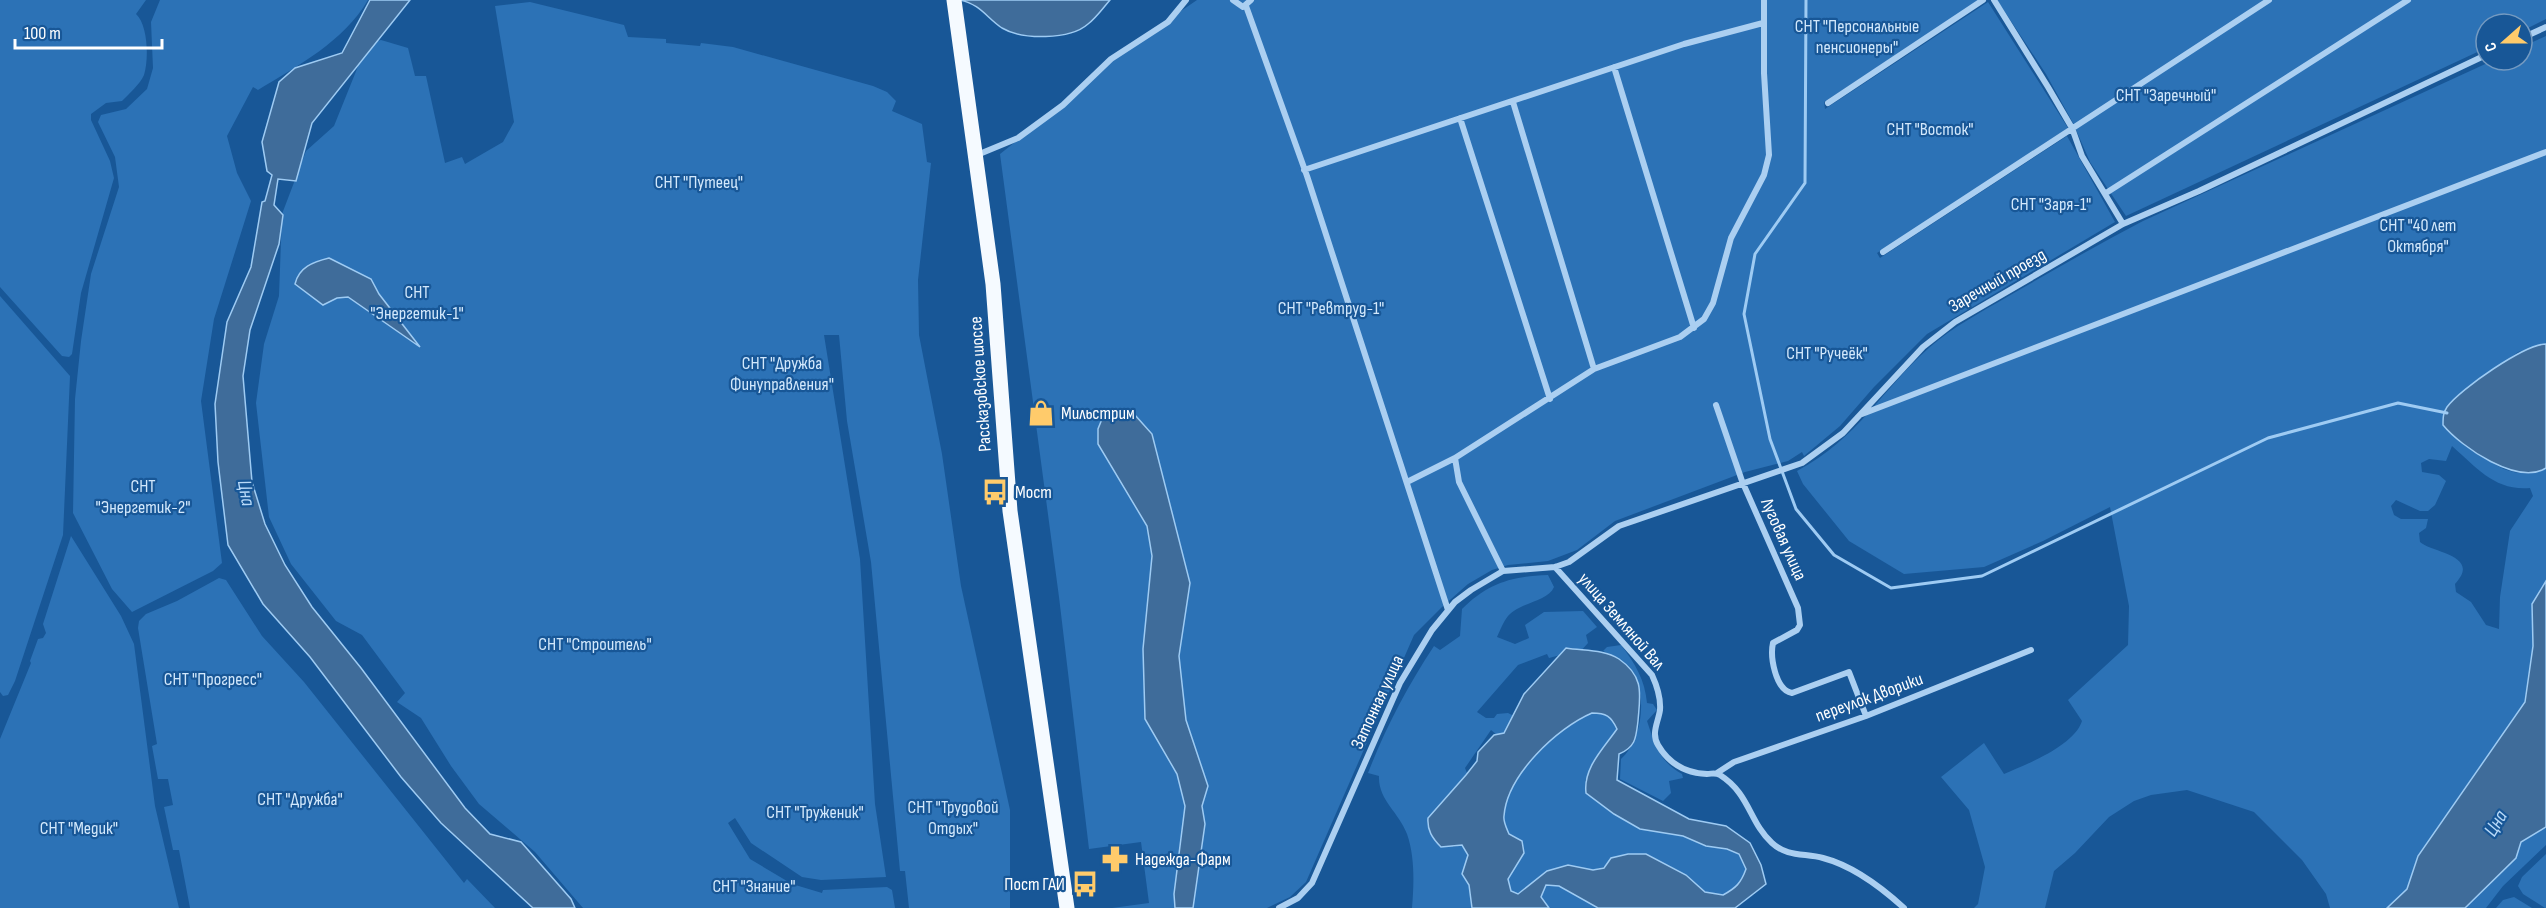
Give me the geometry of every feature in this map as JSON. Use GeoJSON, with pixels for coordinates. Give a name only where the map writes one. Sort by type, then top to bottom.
{"type":"FeatureCollection","features":[{"type":"Feature","properties":{"kind":"main road","name":"Рассказовское шоссе"},"geometry":{"type":"LineString","coordinates":[[954,0],[993,284],[1010,511],[1067,908]]}},
{"type":"Feature","properties":{"kind":"street"},"geometry":{"type":"LineString","coordinates":[[976,155],[1018,138],[1063,105],[1096,76],[1111,59],[1168,22],[1186,0]]}},
{"type":"Feature","properties":{"kind":"street"},"geometry":{"type":"LineString","coordinates":[[1233,0],[1239,6],[1246,6]]}},
{"type":"Feature","properties":{"kind":"street"},"geometry":{"type":"LineString","coordinates":[[1246,6],[1251,0]]}},
{"type":"Feature","properties":{"kind":"street"},"geometry":{"type":"LineString","coordinates":[[1407,483],[1455,458],[1594,369],[1680,337],[1695,328],[1708,313],[1731,238],[1764,175],[1769,155],[1762,0]]}},
{"type":"Feature","properties":{"kind":"street"},"geometry":{"type":"LineString","coordinates":[[1828,103],[1983,0]]}},
{"type":"Feature","properties":{"kind":"street"},"geometry":{"type":"LineString","coordinates":[[1994,0],[2072,128],[2082,156],[2123,224]]}},
{"type":"Feature","properties":{"kind":"street"},"geometry":{"type":"LineString","coordinates":[[1883,252],[2269,0]]}},
{"type":"Feature","properties":{"kind":"street"},"geometry":{"type":"LineString","coordinates":[[2106,193],[2408,0]]}},
{"type":"Feature","properties":{"kind":"street"},"geometry":{"type":"LineString","coordinates":[[1246,6],[1304,170],[1448,610]]}},
{"type":"Feature","properties":{"kind":"street"},"geometry":{"type":"LineString","coordinates":[[1304,170],[1614,67],[1763,23]]}},
{"type":"Feature","properties":{"kind":"street","name":"Заречный проезд"},"geometry":{"type":"LineString","coordinates":[[1555,567],[1581,555],[1619,526],[1673,509],[1742,481],[1802,463],[1843,433],[1937,333],[2123,224],[2209,186],[2474,61]]}},
{"type":"Feature","properties":{"kind":"street"},"geometry":{"type":"LineString","coordinates":[[1614,67],[1695,328]]}},
{"type":"Feature","properties":{"kind":"street"},"geometry":{"type":"LineString","coordinates":[[1513,102],[1594,369]]}},
{"type":"Feature","properties":{"kind":"street"},"geometry":{"type":"LineString","coordinates":[[1460,118],[1550,399]]}},
{"type":"Feature","properties":{"kind":"street"},"geometry":{"type":"LineString","coordinates":[[1862,414],[2546,152]]}},
{"type":"Feature","properties":{"kind":"street","name":"Луговая улица"},"geometry":{"type":"LineString","coordinates":[[1716,405],[1742,481],[1798,608],[1800,626],[1773,643],[1771,654],[1784,689],[1792,693],[1801,691],[1849,672],[1866,716]]}},
{"type":"Feature","properties":{"kind":"street"},"geometry":{"type":"LineString","coordinates":[[1455,458],[1459,482],[1503,571]]}},
{"type":"Feature","properties":{"kind":"street","name":"Затонная улица"},"geometry":{"type":"LineString","coordinates":[[1279,908],[1299,898],[1312,883],[1396,691],[1416,655],[1448,610],[1470,590],[1503,571],[1555,567]]}},
{"type":"Feature","properties":{"kind":"street","name":"улица Земляной Вал"},"geometry":{"type":"LineString","coordinates":[[1555,567],[1652,675],[1659,694],[1660,709],[1654,734],[1657,743],[1669,759],[1685,770],[1717,773]]}},
{"type":"Feature","properties":{"kind":"street","name":"переулок Дворики"},"geometry":{"type":"LineString","coordinates":[[1717,773],[1734,762],[1866,716],[2031,650]]}},
{"type":"Feature","properties":{"kind":"street"},"geometry":{"type":"LineString","coordinates":[[1717,773],[1743,796],[1771,843],[1784,851],[1823,858],[1861,874],[1904,908]]}},
{"type":"Feature","properties":{"kind":"green space"},"geometry":{"type":"Polygon","coordinates":[[[0,0],[146,0],[136,14],[145,34],[147,60],[144,75],[122,101],[106,103],[91,114],[91,120],[110,161],[114,178],[81,293],[72,354],[69,357],[62,356],[0,287],[0,0]]]}},
{"type":"Feature","properties":{"kind":"green space","name":"СНТ \"Энергетик-2\""},"geometry":{"type":"Polygon","coordinates":[[[160,0],[368,0],[346,28],[319,51],[258,90],[253,87],[227,136],[237,173],[251,201],[214,319],[201,401],[222,563],[213,571],[132,612],[112,589],[73,513],[75,399],[91,274],[119,187],[115,157],[98,122],[101,115],[126,109],[147,89],[153,68],[151,22],[160,0]]]}},
{"type":"Feature","properties":{"kind":"green space","name":"СНТ \"Ревтруд-1\""},"geometry":{"type":"Polygon","coordinates":[[[1197,0],[1980,0],[1824,102],[1825,109],[1988,2],[2068,128],[1877,253],[1880,258],[2067,136],[2115,222],[1927,334],[1874,387],[1840,426],[1804,456],[1802,452],[1788,461],[1745,472],[1615,521],[1577,550],[1548,561],[1508,565],[1492,570],[1468,584],[1414,635],[1306,882],[1290,897],[1267,908],[1112,908],[1149,903],[1141,842],[1089,849],[1059,597],[1000,154],[1074,95],[1111,59],[1197,0]]]}},
{"type":"Feature","properties":{"kind":"green space","name":"СНТ \"Заречный\""},"geometry":{"type":"Polygon","coordinates":[[[1997,0],[2546,0],[2546,19],[2534,25],[2534,12],[2474,12],[2474,54],[2126,216],[2090,162],[2073,123],[2046,74],[1997,0]]]}},
{"type":"Feature","properties":{"kind":"green space"},"geometry":{"type":"Polygon","coordinates":[[[530,2],[624,25],[628,37],[666,39],[666,43],[700,46],[701,43],[733,47],[873,86],[887,92],[896,101],[892,111],[922,124],[927,162],[931,163],[918,280],[919,335],[942,454],[961,586],[1010,810],[1010,908],[909,908],[905,871],[900,871],[871,562],[847,421],[839,335],[824,335],[860,559],[875,804],[886,877],[821,880],[802,877],[751,843],[735,818],[728,823],[750,859],[792,884],[822,893],[823,890],[887,887],[892,890],[895,908],[583,908],[535,852],[479,804],[451,766],[421,718],[397,702],[405,693],[362,635],[336,621],[291,564],[269,517],[256,403],[264,344],[279,296],[282,214],[306,151],[334,126],[367,44],[381,40],[408,48],[415,76],[426,76],[445,163],[462,157],[465,164],[503,142],[514,122],[495,6],[530,2]]]}},
{"type":"Feature","properties":{"kind":"green space","name":"СНТ \"40 лет Октября\""},"geometry":{"type":"Polygon","coordinates":[[[2546,36],[2546,344],[2518,352],[2453,401],[2477,444],[2492,462],[2507,470],[2523,473],[2546,468],[2546,581],[2532,604],[2533,646],[2525,702],[2418,856],[2407,889],[2387,908],[2330,908],[2326,894],[2302,860],[2254,812],[2187,790],[2151,795],[2134,801],[2109,817],[2075,853],[2054,871],[2045,908],[1974,908],[1978,904],[1985,867],[1969,810],[1941,777],[1984,743],[2004,774],[2049,753],[2077,730],[2082,721],[2068,700],[2128,645],[2129,606],[2110,507],[2043,541],[1984,567],[1904,574],[1849,541],[1803,484],[1797,471],[1819,458],[1854,428],[1913,364],[1948,333],[1977,314],[2143,221],[2474,69],[2474,72],[2534,72],[2534,42],[2546,36]],[[2452,446],[2446,461],[2429,459],[2421,463],[2422,472],[2439,475],[2446,481],[2435,505],[2428,511],[2420,511],[2396,500],[2391,506],[2394,515],[2401,519],[2428,519],[2426,528],[2419,533],[2420,542],[2459,561],[2463,567],[2462,574],[2455,584],[2456,592],[2471,602],[2486,625],[2499,629],[2500,597],[2510,531],[2533,496],[2530,488],[2507,486],[2478,470],[2452,446]]]}},
{"type":"Feature","properties":{"kind":"green space"},"geometry":{"type":"Polygon","coordinates":[[[0,296],[70,376],[63,535],[15,681],[8,695],[3,696],[0,692],[0,296]]]}},
{"type":"Feature","properties":{"kind":"green space","name":"СНТ \"Медик\""},"geometry":{"type":"Polygon","coordinates":[[[71,536],[121,616],[134,644],[155,806],[179,908],[0,908],[0,739],[31,663],[38,639],[43,638],[46,633],[43,624],[71,536]]]}},
{"type":"Feature","properties":{"kind":"green space"},"geometry":{"type":"Polygon","coordinates":[[[1548,575],[1554,587],[1551,592],[1513,611],[1506,618],[1497,637],[1515,644],[1529,638],[1525,625],[1544,612],[1583,611],[1597,627],[1586,635],[1588,643],[1579,653],[1568,653],[1549,658],[1547,654],[1518,665],[1477,712],[1486,718],[1508,713],[1520,719],[1503,740],[1491,730],[1465,768],[1469,778],[1453,847],[1462,845],[1468,855],[1472,908],[1412,908],[1413,871],[1410,843],[1403,826],[1385,799],[1379,776],[1368,773],[1398,708],[1434,646],[1440,650],[1460,636],[1462,609],[1481,593],[1501,583],[1523,577],[1548,575]]]}},
{"type":"Feature","properties":{"kind":"green space"},"geometry":{"type":"Polygon","coordinates":[[[219,578],[226,580],[262,636],[304,682],[464,883],[467,879],[495,908],[190,908],[179,850],[173,850],[164,807],[173,805],[168,779],[158,779],[152,746],[157,744],[138,628],[139,621],[146,614],[177,601],[219,578]]]}},
{"type":"Feature","properties":{"kind":"green space"},"geometry":{"type":"Polygon","coordinates":[[[1621,645],[1639,672],[1647,703],[1653,704],[1657,710],[1647,721],[1656,745],[1668,764],[1682,774],[1683,778],[1669,781],[1671,793],[1663,801],[1620,779],[1621,759],[1635,739],[1641,713],[1639,687],[1634,675],[1622,661],[1603,651],[1607,647],[1621,645]]]}},
{"type":"Feature","properties":{"kind":"green space"},"geometry":{"type":"Polygon","coordinates":[[[1592,713],[1607,716],[1617,729],[1594,761],[1585,781],[1640,829],[1683,836],[1706,846],[1727,849],[1739,854],[1746,869],[1735,887],[1723,895],[1705,892],[1686,875],[1646,854],[1593,870],[1568,865],[1547,871],[1518,894],[1511,892],[1508,879],[1524,853],[1505,827],[1503,817],[1506,801],[1523,770],[1536,755],[1564,730],[1592,713]]]}},
{"type":"Feature","properties":{"kind":"green space"},"geometry":{"type":"Polygon","coordinates":[[[2546,827],[2546,845],[2503,886],[2486,908],[2465,908],[2516,858],[2521,842],[2546,827]]]}},
{"type":"Feature","properties":{"kind":"green space"},"geometry":{"type":"Polygon","coordinates":[[[2546,854],[2545,908],[2523,894],[2518,886],[2522,877],[2546,854]]]}},
{"type":"Feature","properties":{"kind":"green space"},"geometry":{"type":"Polygon","coordinates":[[[1546,885],[1684,908],[1549,908],[1541,897],[1546,885]]]}},
{"type":"Feature","properties":{"kind":"green space"},"geometry":{"type":"Polygon","coordinates":[[[2514,897],[2532,908],[2496,908],[2503,900],[2514,897]]]}},
{"type":"Feature","properties":{"kind":"water","name":"Цна"},"geometry":{"type":"Polygon","coordinates":[[[370,0],[410,0],[312,123],[296,181],[278,179],[274,205],[283,215],[279,244],[250,330],[243,376],[252,482],[265,524],[285,565],[312,607],[361,668],[465,808],[490,834],[521,842],[571,899],[575,908],[533,908],[441,823],[401,777],[310,657],[263,604],[228,545],[218,462],[215,404],[227,322],[251,267],[262,202],[265,201],[272,175],[267,171],[262,142],[279,82],[295,68],[342,53],[370,0]]]}},
{"type":"Feature","properties":{"kind":"water"},"geometry":{"type":"Polygon","coordinates":[[[960,0],[1110,0],[1094,19],[1080,29],[1058,35],[1033,36],[1021,35],[1002,28],[973,5],[960,0]]]}},
{"type":"Feature","properties":{"kind":"water"},"geometry":{"type":"Polygon","coordinates":[[[329,258],[371,279],[379,294],[420,347],[348,297],[337,298],[323,305],[295,284],[303,269],[329,258]]]}},
{"type":"Feature","properties":{"kind":"water"},"geometry":{"type":"Polygon","coordinates":[[[2546,344],[2546,468],[2534,472],[2521,472],[2491,462],[2463,444],[2443,425],[2447,407],[2465,390],[2509,359],[2536,346],[2546,344]]]}},
{"type":"Feature","properties":{"kind":"water"},"geometry":{"type":"Polygon","coordinates":[[[1118,409],[1134,414],[1152,434],[1190,583],[1179,656],[1186,720],[1208,786],[1202,806],[1205,824],[1193,908],[1175,908],[1174,894],[1185,806],[1177,774],[1145,719],[1143,649],[1152,556],[1147,526],[1098,444],[1098,429],[1104,414],[1118,409]]]}},
{"type":"Feature","properties":{"kind":"water","name":"Цна"},"geometry":{"type":"Polygon","coordinates":[[[2546,581],[2546,827],[2521,842],[2516,858],[2465,908],[2387,908],[2407,889],[2418,856],[2525,702],[2533,646],[2532,604],[2546,581]]]}},
{"type":"Feature","properties":{"kind":"water"},"geometry":{"type":"Polygon","coordinates":[[[1566,648],[1600,652],[1619,659],[1633,673],[1640,695],[1636,737],[1629,748],[1619,754],[1617,780],[1689,819],[1726,826],[1750,843],[1761,865],[1766,884],[1735,908],[1598,908],[1559,886],[1546,885],[1541,897],[1549,908],[1472,908],[1469,885],[1462,874],[1468,855],[1462,845],[1441,847],[1431,834],[1428,818],[1477,761],[1478,752],[1494,735],[1504,733],[1524,694],[1566,648]],[[1597,713],[1578,720],[1550,741],[1524,769],[1514,785],[1507,800],[1504,821],[1509,834],[1522,841],[1524,853],[1508,879],[1511,891],[1518,894],[1547,871],[1568,865],[1593,870],[1604,868],[1611,858],[1628,854],[1646,854],[1686,875],[1705,892],[1723,895],[1738,885],[1746,869],[1739,854],[1727,849],[1706,846],[1683,836],[1640,829],[1614,814],[1586,793],[1591,767],[1617,729],[1607,716],[1597,713]]]}},
{"type":"Feature","properties":{"kind":"waterway"},"geometry":{"type":"LineString","coordinates":[[1806,0],[1805,183],[1755,254],[1744,314],[1770,439],[1796,509],[1834,555],[1891,588],[1982,576],[2268,438],[2398,403],[2447,413]]}},
{"type":"Feature","properties":{"kind":"place","name":"Мильстрим"},"geometry":{"type":"Point","coordinates":[1041,413]}},
{"type":"Feature","properties":{"kind":"place","name":"Мост"},"geometry":{"type":"Point","coordinates":[995,492]}},
{"type":"Feature","properties":{"kind":"place","name":"Надежда-Фарм"},"geometry":{"type":"Point","coordinates":[1115,859]}},
{"type":"Feature","properties":{"kind":"place","name":"Пост ГАИ"},"geometry":{"type":"Point","coordinates":[1085,884]}},
{"type":"Feature","properties":{"kind":"park label","name":"СНТ \"Персональные пенсионеры\""},"geometry":{"type":"Point","coordinates":[1857,36]}},
{"type":"Feature","properties":{"kind":"park label","name":"СНТ \"Восток\""},"geometry":{"type":"Point","coordinates":[1930,129]}},
{"type":"Feature","properties":{"kind":"park label","name":"СНТ \"Путеец\""},"geometry":{"type":"Point","coordinates":[699,182]}},
{"type":"Feature","properties":{"kind":"park label","name":"СНТ \"Заря-1\""},"geometry":{"type":"Point","coordinates":[2051,204]}},
{"type":"Feature","properties":{"kind":"park label","name":"СНТ \"Энергетик-1\""},"geometry":{"type":"Point","coordinates":[417,302]}},
{"type":"Feature","properties":{"kind":"park label","name":"СНТ \"Ручеёк\""},"geometry":{"type":"Point","coordinates":[1827,353]}},
{"type":"Feature","properties":{"kind":"park label","name":"СНТ \"Дружба Финуправления\""},"geometry":{"type":"Point","coordinates":[782,373]}},
{"type":"Feature","properties":{"kind":"park label","name":"СНТ \"Строитель\""},"geometry":{"type":"Point","coordinates":[595,644]}},
{"type":"Feature","properties":{"kind":"park label","name":"СНТ \"Прогресс\""},"geometry":{"type":"Point","coordinates":[213,679]}},
{"type":"Feature","properties":{"kind":"park label","name":"СНТ \"Дружба\""},"geometry":{"type":"Point","coordinates":[300,799]}},
{"type":"Feature","properties":{"kind":"park label","name":"СНТ \"Труженик\""},"geometry":{"type":"Point","coordinates":[815,812]}},
{"type":"Feature","properties":{"kind":"park label","name":"СНТ \"Трудовой Отдых\""},"geometry":{"type":"Point","coordinates":[953,817]}},
{"type":"Feature","properties":{"kind":"park label","name":"СНТ \"Знание\""},"geometry":{"type":"Point","coordinates":[754,886]}}]}
